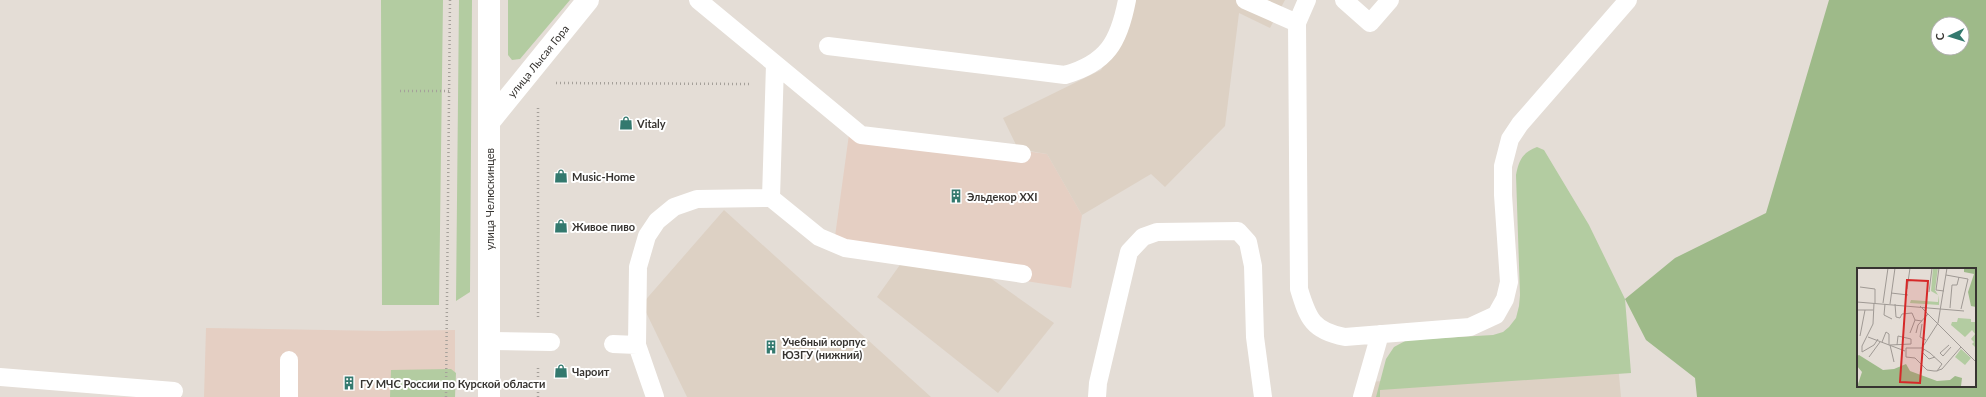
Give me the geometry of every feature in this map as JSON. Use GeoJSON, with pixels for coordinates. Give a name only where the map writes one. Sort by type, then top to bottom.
{"type":"FeatureCollection","features":[{"type":"Feature","properties":{"kind":"street","name":"улица Челюскинцев"},"geometry":{"type":"LineString","coordinates":[[489,0],[489,397]]}},
{"type":"Feature","properties":{"kind":"street","name":"улица Лысая Гора"},"geometry":{"type":"LineString","coordinates":[[489,122],[588,0]]}},
{"type":"Feature","properties":{"kind":"lane"},"geometry":{"type":"LineString","coordinates":[[698,0],[861,135],[1022,154]]}},
{"type":"Feature","properties":{"kind":"lane"},"geometry":{"type":"LineString","coordinates":[[828,46],[1065,75],[1084,69],[1098,61],[1112,44],[1123,23],[1127,0]]}},
{"type":"Feature","properties":{"kind":"lane"},"geometry":{"type":"LineString","coordinates":[[1245,0],[1297,23]]}},
{"type":"Feature","properties":{"kind":"lane"},"geometry":{"type":"LineString","coordinates":[[1307,0],[1297,23],[1299,289],[1305,310],[1315,325],[1328,334],[1345,337],[1470,327],[1496,315],[1505,299],[1509,282],[1503,195],[1503,166],[1510,139],[1520,124],[1628,0]]}},
{"type":"Feature","properties":{"kind":"lane"},"geometry":{"type":"LineString","coordinates":[[1344,0],[1370,23],[1390,0]]}},
{"type":"Feature","properties":{"kind":"lane"},"geometry":{"type":"LineString","coordinates":[[771,198],[775,64]]}},
{"type":"Feature","properties":{"kind":"lane"},"geometry":{"type":"LineString","coordinates":[[655,397],[637,345],[638,267],[647,236],[657,221],[674,207],[697,199],[771,198],[819,237],[845,248],[1023,274]]}},
{"type":"Feature","properties":{"kind":"lane"},"geometry":{"type":"LineString","coordinates":[[1097,397],[1098,383],[1129,252],[1143,237],[1157,232],[1238,231],[1248,242],[1254,266],[1255,337],[1264,397]]}},
{"type":"Feature","properties":{"kind":"lane"},"geometry":{"type":"LineString","coordinates":[[1362,397],[1380,334]]}},
{"type":"Feature","properties":{"kind":"lane"},"geometry":{"type":"LineString","coordinates":[[490,341],[545,342]]}},
{"type":"Feature","properties":{"kind":"lane"},"geometry":{"type":"LineString","coordinates":[[613,344],[637,345]]}},
{"type":"Feature","properties":{"kind":"lane"},"geometry":{"type":"LineString","coordinates":[[289,397],[290,360]]}},
{"type":"Feature","properties":{"kind":"lane"},"geometry":{"type":"LineString","coordinates":[[0,378],[174,391]]}},
{"type":"Feature","properties":{"kind":"path"},"geometry":{"type":"LineString","coordinates":[[446,397],[450,0]]}},
{"type":"Feature","properties":{"kind":"path"},"geometry":{"type":"LineString","coordinates":[[548,83],[774,84]]}},
{"type":"Feature","properties":{"kind":"path"},"geometry":{"type":"LineString","coordinates":[[400,91],[449,92]]}},
{"type":"Feature","properties":{"kind":"path"},"geometry":{"type":"LineString","coordinates":[[538,397],[545,342],[539,104]]}},
{"type":"Feature","properties":{"kind":"shaded area"},"geometry":{"type":"Polygon","coordinates":[[[1132,0],[1285,0],[1270,28],[1239,13],[1225,126],[1165,187],[1151,174],[1082,215],[1047,154],[1018,149],[1003,118],[1101,70],[1127,27],[1132,0]]]}},
{"type":"Feature","properties":{"kind":"shaded area","name":"Эльдекор XXI"},"geometry":{"type":"Polygon","coordinates":[[[850,127],[1047,154],[1082,215],[1071,288],[833,251],[850,127]]]}},
{"type":"Feature","properties":{"kind":"shaded area"},"geometry":{"type":"Polygon","coordinates":[[[724,210],[931,397],[687,397],[642,304],[724,210]]]}},
{"type":"Feature","properties":{"kind":"shaded area"},"geometry":{"type":"Polygon","coordinates":[[[902,262],[986,275],[1054,323],[998,393],[877,297],[902,262]]]}},
{"type":"Feature","properties":{"kind":"shaded area"},"geometry":{"type":"Polygon","coordinates":[[[206,328],[384,331],[455,330],[455,397],[204,397],[206,328]]]}},
{"type":"Feature","properties":{"kind":"shaded area"},"geometry":{"type":"Polygon","coordinates":[[[1618,364],[1621,397],[1371,397],[1369,382],[1618,364]]]}},
{"type":"Feature","properties":{"kind":"green space"},"geometry":{"type":"Polygon","coordinates":[[[381,0],[443,0],[439,305],[382,305],[381,0]]]}},
{"type":"Feature","properties":{"kind":"green space"},"geometry":{"type":"Polygon","coordinates":[[[459,0],[472,0],[470,292],[456,301],[459,0]]]}},
{"type":"Feature","properties":{"kind":"green space"},"geometry":{"type":"Polygon","coordinates":[[[508,0],[570,0],[520,59],[512,60],[508,55],[508,0]]]}},
{"type":"Feature","properties":{"kind":"green space"},"geometry":{"type":"Polygon","coordinates":[[[1829,0],[1986,0],[1986,397],[1697,397],[1695,378],[1646,340],[1625,299],[1675,258],[1766,213],[1829,0]]]}},
{"type":"Feature","properties":{"kind":"green space"},"geometry":{"type":"Polygon","coordinates":[[[1537,147],[1544,150],[1589,225],[1625,299],[1631,373],[1380,390],[1380,397],[1376,397],[1386,359],[1394,347],[1407,340],[1493,335],[1503,332],[1516,318],[1520,295],[1516,175],[1518,165],[1522,158],[1532,149],[1537,147]]]}},
{"type":"Feature","properties":{"kind":"green space"},"geometry":{"type":"Polygon","coordinates":[[[451,369],[456,373],[455,397],[390,397],[391,370],[451,369]]]}},
{"type":"Feature","properties":{"kind":"place","name":"Vitaly"},"geometry":{"type":"Point","coordinates":[626,123]}},
{"type":"Feature","properties":{"kind":"place","name":"Music-Home"},"geometry":{"type":"Point","coordinates":[561,176]}},
{"type":"Feature","properties":{"kind":"place","name":"Эльдекор XXI"},"geometry":{"type":"Point","coordinates":[956,196]}},
{"type":"Feature","properties":{"kind":"place","name":"Живое пиво"},"geometry":{"type":"Point","coordinates":[561,226]}},
{"type":"Feature","properties":{"kind":"place","name":"Учебный корпус ЮЗГУ (нижний)"},"geometry":{"type":"Point","coordinates":[771,347]}},
{"type":"Feature","properties":{"kind":"place","name":"Чароит"},"geometry":{"type":"Point","coordinates":[561,371]}},
{"type":"Feature","properties":{"kind":"place","name":"ГУ МЧС России по Курской области"},"geometry":{"type":"Point","coordinates":[349,383]}}]}
